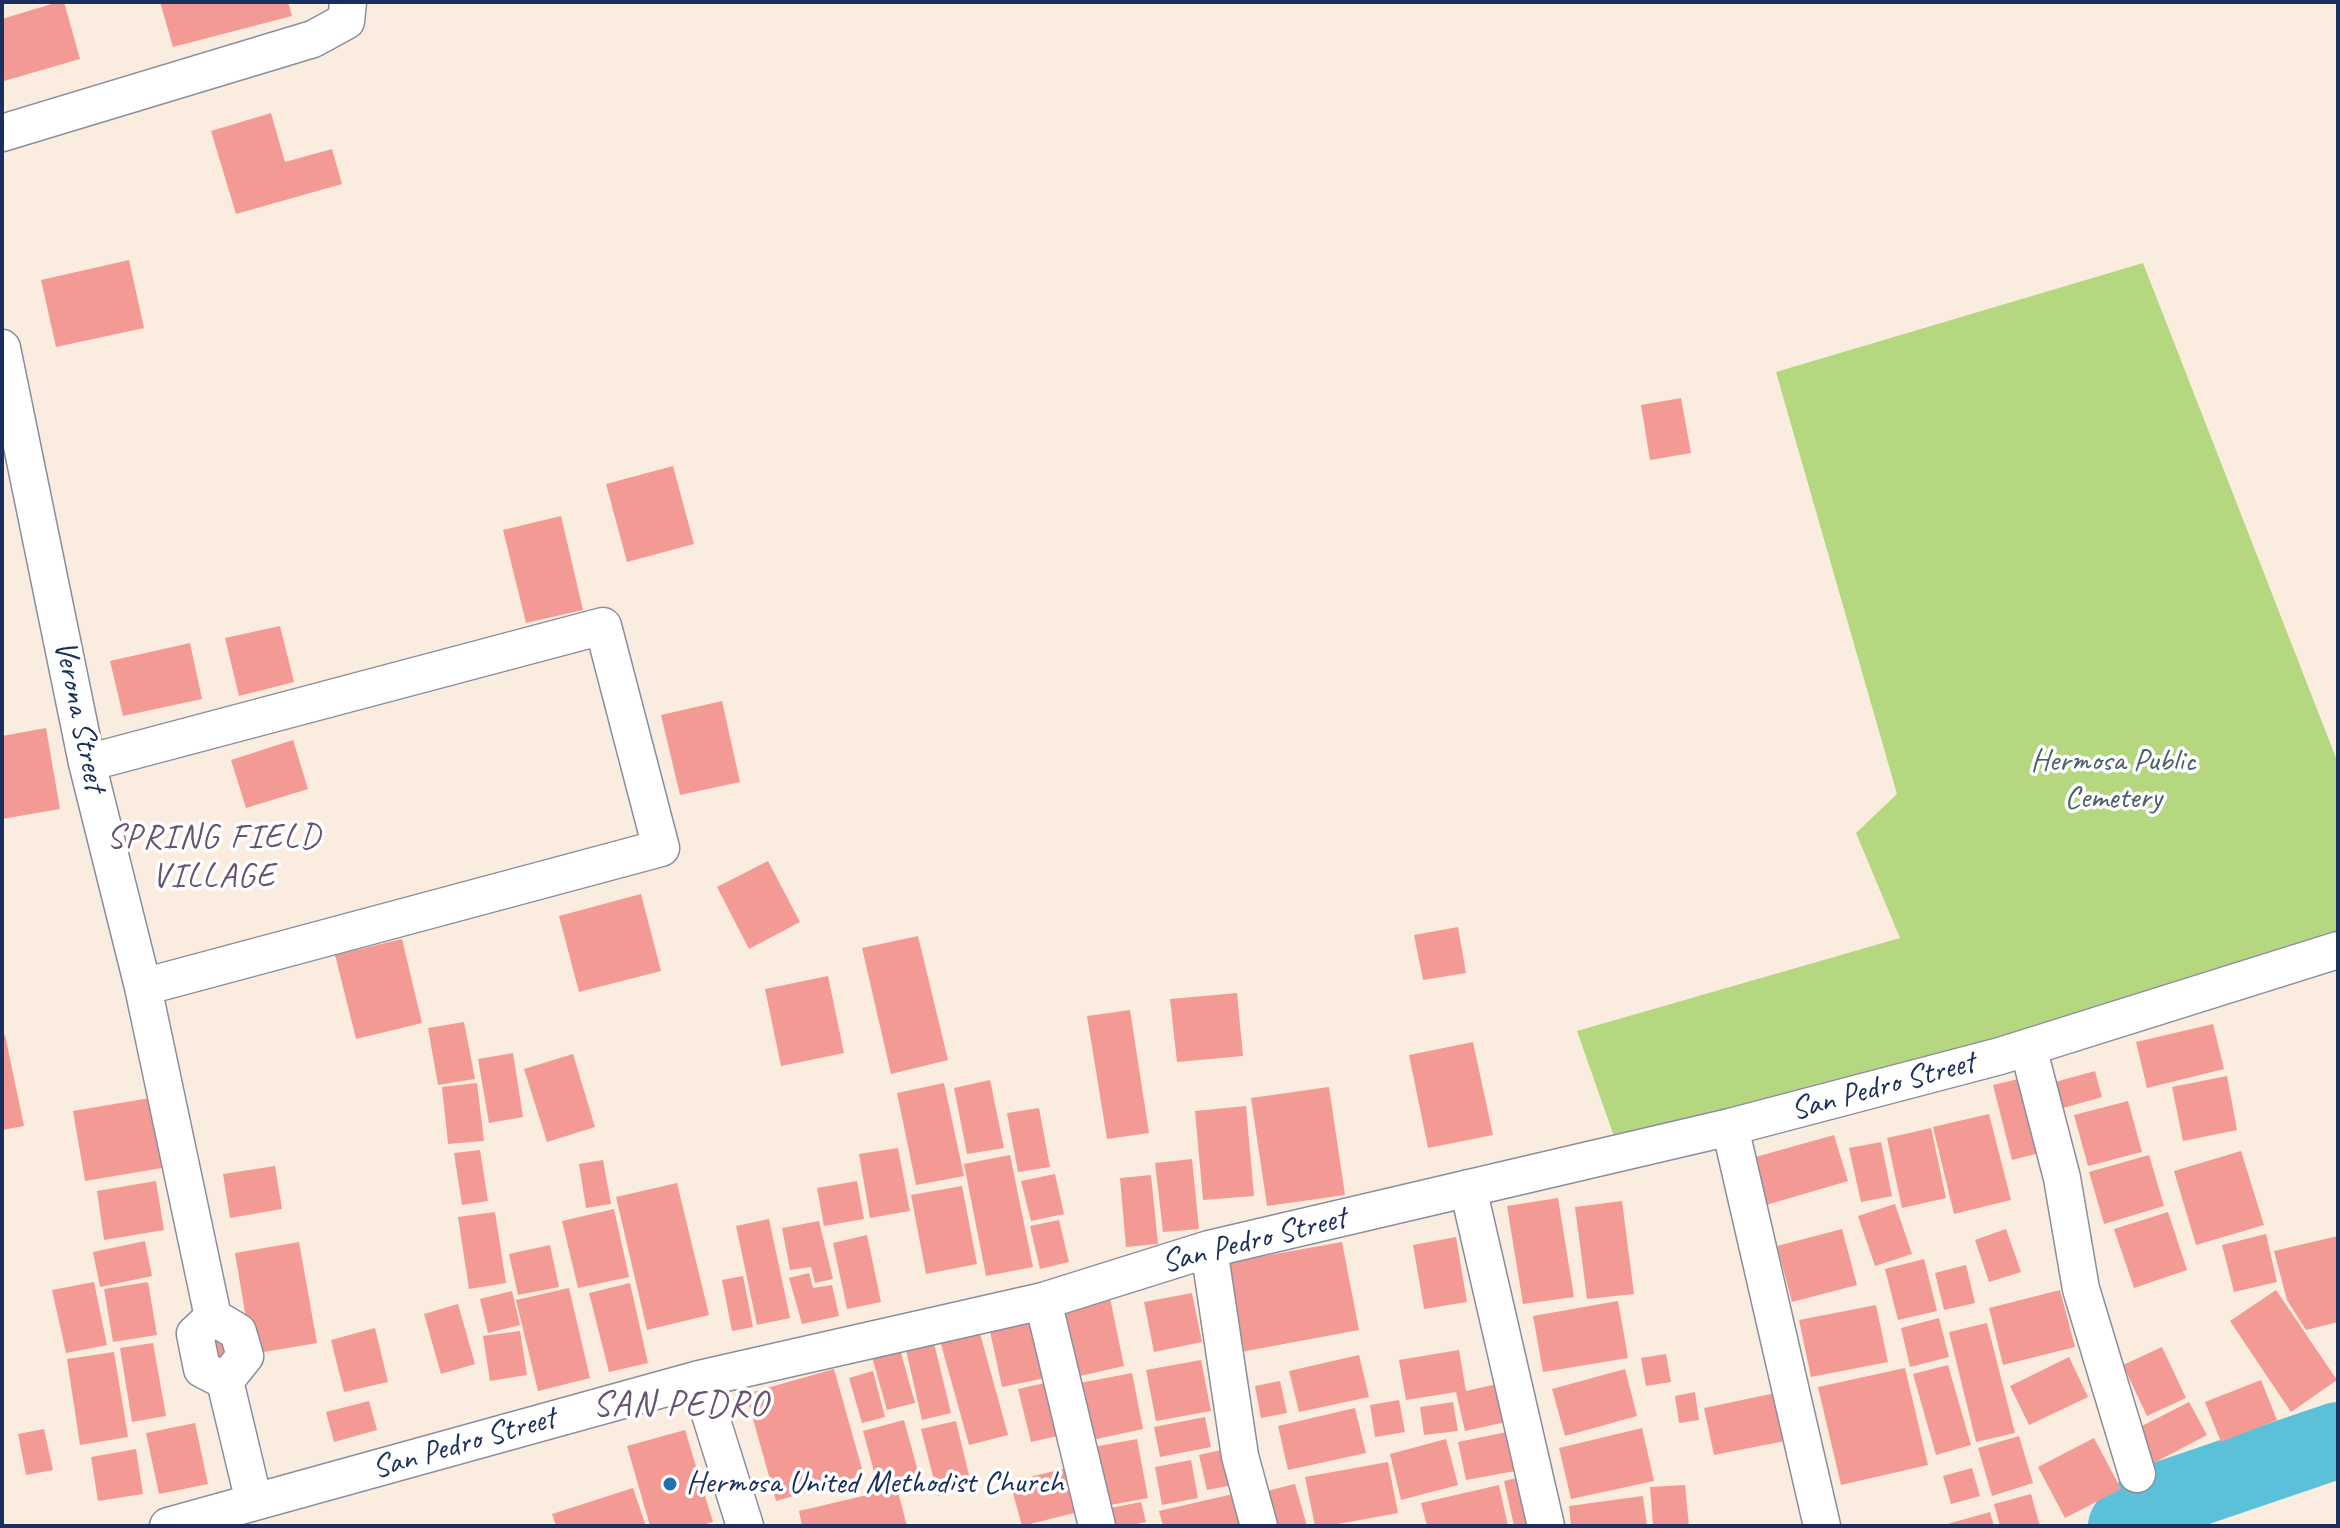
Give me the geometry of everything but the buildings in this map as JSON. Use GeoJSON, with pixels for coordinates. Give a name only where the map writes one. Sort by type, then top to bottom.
{"type":"FeatureCollection","features":[{"type":"Feature","properties":{"kind":"street"},"geometry":{"type":"LineString","coordinates":[[2,133],[313,39],[346,21],[348,2]]}},
{"type":"Feature","properties":{"kind":"street","name":"Verona Street"},"geometry":{"type":"LineString","coordinates":[[2,348],[87,763],[143,987],[213,1317],[195,1334],[202,1369],[225,1381],[254,1502]]}},
{"type":"Feature","properties":{"kind":"street"},"geometry":{"type":"LineString","coordinates":[[87,763],[603,626],[661,848],[143,987]]}},
{"type":"Feature","properties":{"kind":"street","name":"San Pedro Street"},"geometry":{"type":"LineString","coordinates":[[168,1526],[699,1379],[1043,1301],[1209,1249],[1730,1127],[2028,1047],[2338,950]]}},
{"type":"Feature","properties":{"kind":"street"},"geometry":{"type":"LineString","coordinates":[[2028,1047],[2062,1178],[2081,1289],[2137,1474]]}},
{"type":"Feature","properties":{"kind":"street"},"geometry":{"type":"LineString","coordinates":[[1730,1127],[1822,1526]]}},
{"type":"Feature","properties":{"kind":"street"},"geometry":{"type":"LineString","coordinates":[[1468,1188],[1546,1526]]}},
{"type":"Feature","properties":{"kind":"street"},"geometry":{"type":"LineString","coordinates":[[1209,1249],[1240,1456],[1259,1526]]}},
{"type":"Feature","properties":{"kind":"street"},"geometry":{"type":"LineString","coordinates":[[1043,1301],[1097,1526]]}},
{"type":"Feature","properties":{"kind":"street"},"geometry":{"type":"LineString","coordinates":[[699,1379],[745,1526]]}},
{"type":"Feature","properties":{"kind":"green space","name":"Hermosa Public Cemetery"},"geometry":{"type":"Polygon","coordinates":[[[2143,263],[2338,763],[2338,938],[2095,1013],[1616,1142],[1577,1031],[1900,938],[1856,833],[1897,794],[1776,372],[2143,263]]]}},
{"type":"Feature","properties":{"kind":"waterway"},"geometry":{"type":"LineString","coordinates":[[2126,1526],[2153,1503],[2338,1440]]}},
{"type":"Feature","properties":{"kind":"place","name":"Hermosa United Methodist Church"},"geometry":{"type":"Point","coordinates":[670,1484]}},
{"type":"Feature","properties":{"kind":"district","name":"SPRING FIELD VILLAGE"},"geometry":{"type":"Point","coordinates":[214,858]}},
{"type":"Feature","properties":{"kind":"district","name":"SAN PEDRO"},"geometry":{"type":"Point","coordinates":[681,1406]}}]}
